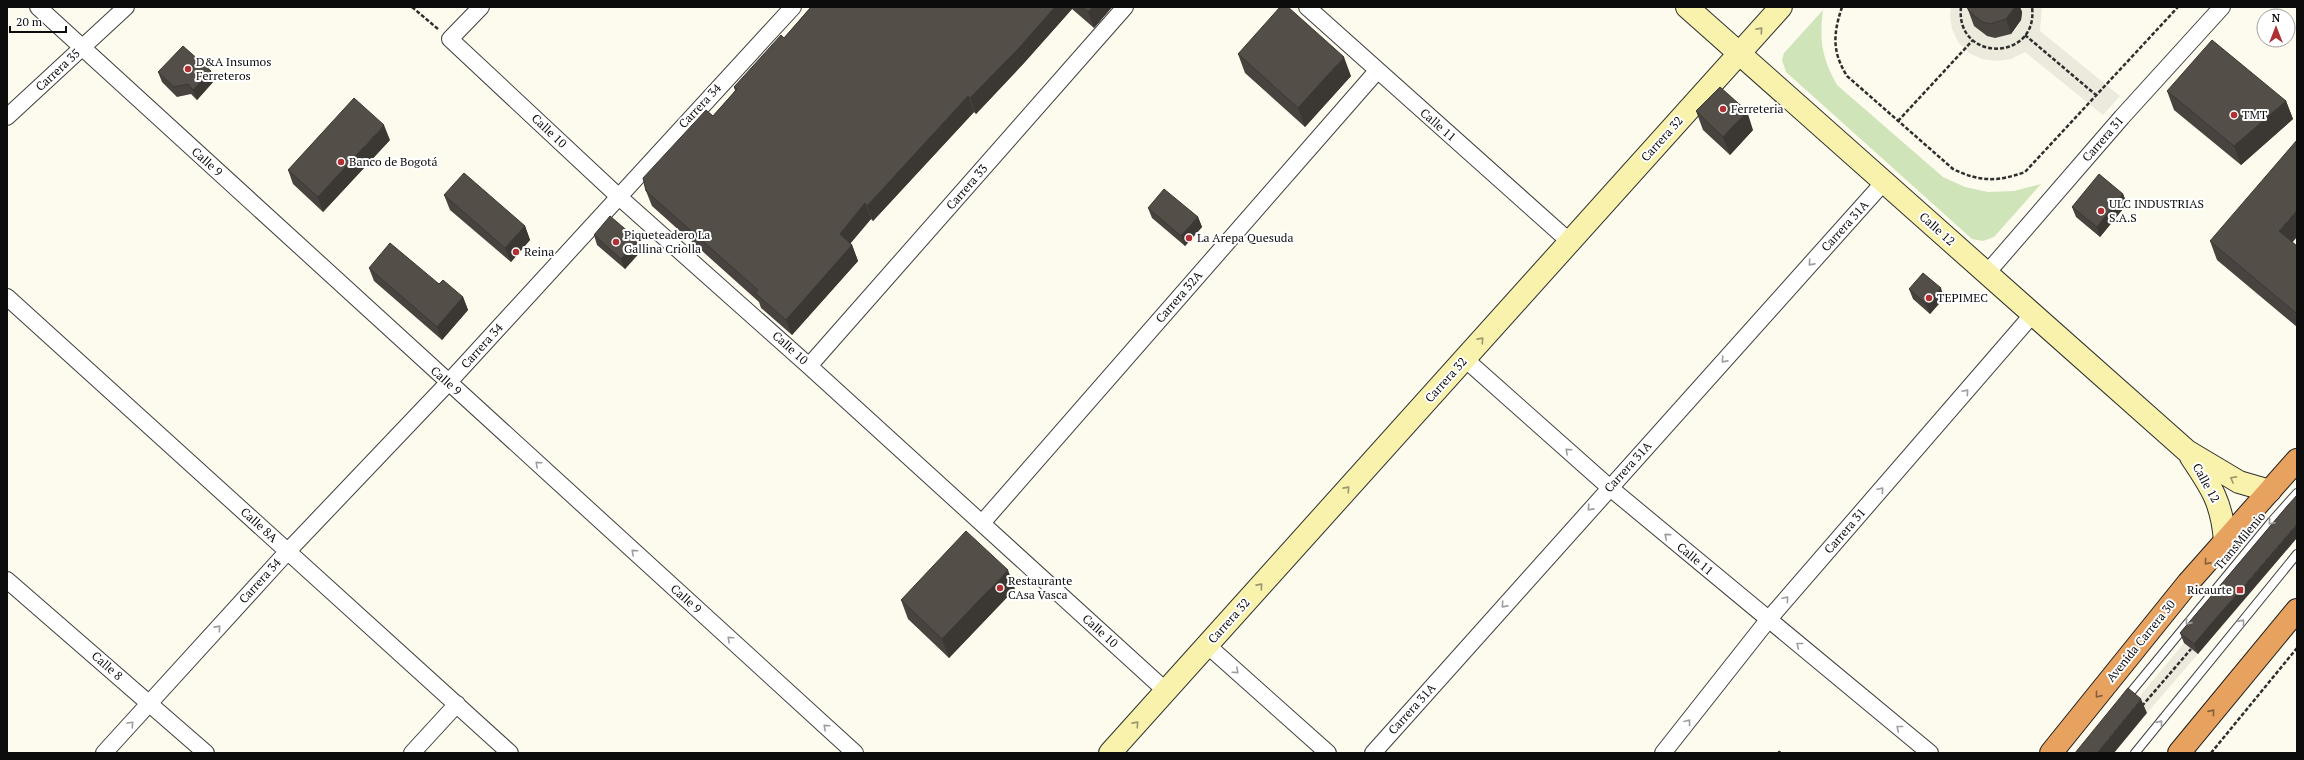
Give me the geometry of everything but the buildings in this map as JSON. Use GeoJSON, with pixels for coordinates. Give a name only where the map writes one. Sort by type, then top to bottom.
{"type":"FeatureCollection","features":[{"type":"Feature","properties":{"kind":"highway","name":"Avenida Carrera 30"},"geometry":{"type":"LineString","coordinates":[[2051,753],[2188,583],[2294,462]]}},
{"type":"Feature","properties":{"kind":"highway"},"geometry":{"type":"LineString","coordinates":[[2179,753],[2297,610]]}},
{"type":"Feature","properties":{"kind":"street","name":"Calle 9"},"geometry":{"type":"LineString","coordinates":[[38,7],[448,383],[855,753]]}},
{"type":"Feature","properties":{"kind":"street","name":"Carrera 35"},"geometry":{"type":"LineString","coordinates":[[7,117],[126,7]]}},
{"type":"Feature","properties":{"kind":"street"},"geometry":{"type":"LineString","coordinates":[[450,40],[481,7]]}},
{"type":"Feature","properties":{"kind":"street","name":"Carrera 34"},"geometry":{"type":"LineString","coordinates":[[104,753],[288,550],[448,383],[792,7]]}},
{"type":"Feature","properties":{"kind":"street","name":"Carrera 33"},"geometry":{"type":"LineString","coordinates":[[810,366],[1125,7]]}},
{"type":"Feature","properties":{"kind":"street","name":"Calle 11"},"geometry":{"type":"LineString","coordinates":[[1307,7],[1570,242]]}},
{"type":"Feature","properties":{"kind":"street","name":"Calle 12"},"geometry":{"type":"LineString","coordinates":[[1687,7],[2187,451],[2239,482],[2270,490]]}},
{"type":"Feature","properties":{"kind":"street","name":"Carrera 32"},"geometry":{"type":"LineString","coordinates":[[1110,753],[1782,7]]}},
{"type":"Feature","properties":{"kind":"street","name":"Carrera 31"},"geometry":{"type":"LineString","coordinates":[[1986,273],[2122,117],[2222,7]]}},
{"type":"Feature","properties":{"kind":"street","name":"Calle 10"},"geometry":{"type":"LineString","coordinates":[[450,40],[618,196],[810,366],[1166,691]]}},
{"type":"Feature","properties":{"kind":"street","name":"Carrera 32A"},"geometry":{"type":"LineString","coordinates":[[982,524],[1377,71]]}},
{"type":"Feature","properties":{"kind":"street","name":"Carrera 31A"},"geometry":{"type":"LineString","coordinates":[[1373,753],[1609,487],[1884,182]]}},
{"type":"Feature","properties":{"kind":"street","name":"Calle 8A"},"geometry":{"type":"LineString","coordinates":[[7,297],[288,550],[510,753]]}},
{"type":"Feature","properties":{"kind":"street","name":"Carrera 31"},"geometry":{"type":"LineString","coordinates":[[1664,753],[1768,620],[2033,314]]}},
{"type":"Feature","properties":{"kind":"street","name":"Calle 11"},"geometry":{"type":"LineString","coordinates":[[1465,359],[1609,487],[1930,753]]}},
{"type":"Feature","properties":{"kind":"street","name":"Calle 12"},"geometry":{"type":"LineString","coordinates":[[2187,451],[2215,493],[2222,519],[2225,541]]}},
{"type":"Feature","properties":{"kind":"street","name":"Calle 8"},"geometry":{"type":"LineString","coordinates":[[7,580],[206,753]]}},
{"type":"Feature","properties":{"kind":"street"},"geometry":{"type":"LineString","coordinates":[[1207,645],[1328,753]]}},
{"type":"Feature","properties":{"kind":"street"},"geometry":{"type":"LineString","coordinates":[[412,753],[457,704]]}},
{"type":"Feature","properties":{"kind":"lane","name":"TransMilenio"},"geometry":{"type":"LineString","coordinates":[[2121,704],[2272,521],[2297,493]]}},
{"type":"Feature","properties":{"kind":"lane"},"geometry":{"type":"LineString","coordinates":[[2135,753],[2297,554]]}},
{"type":"Feature","properties":{"kind":"path"},"geometry":{"type":"LineString","coordinates":[[412,7],[450,40]]}},
{"type":"Feature","properties":{"kind":"path"},"geometry":{"type":"LineString","coordinates":[[1842,7],[1836,23],[1834,41],[1837,61],[1847,76],[1952,169],[1971,178],[1990,180],[2007,178],[2025,172],[2178,7]]}},
{"type":"Feature","properties":{"kind":"path"},"geometry":{"type":"LineString","coordinates":[[1961,7],[1963,27],[1979,45],[1990,49],[2002,49],[2014,45],[2025,35],[2030,27],[2033,16],[2032,7]]}},
{"type":"Feature","properties":{"kind":"path"},"geometry":{"type":"LineString","coordinates":[[2025,35],[2096,95]]}},
{"type":"Feature","properties":{"kind":"path"},"geometry":{"type":"LineString","coordinates":[[1898,121],[1973,40]]}},
{"type":"Feature","properties":{"kind":"path"},"geometry":{"type":"LineString","coordinates":[[2140,708],[2191,648]]}},
{"type":"Feature","properties":{"kind":"path"},"geometry":{"type":"LineString","coordinates":[[2211,753],[2297,648]]}},
{"type":"Feature","properties":{"kind":"green space"},"geometry":{"type":"Polygon","coordinates":[[[1823,10],[1821,31],[1823,49],[1828,66],[1837,85],[1943,177],[1965,187],[1988,192],[2014,191],[2041,184],[1994,237],[1983,241],[1972,239],[1786,72],[1782,60],[1784,53],[1823,10]]]}},
{"type":"Feature","properties":{"kind":"shaded area"},"geometry":{"type":"Polygon","coordinates":[[[1951,7],[1971,7],[1971,18],[1974,26],[1987,36],[1995,38],[2011,34],[2017,28],[2021,20],[2021,7],[2042,7],[2040,31],[2120,96],[2103,115],[2025,52],[2011,59],[1997,61],[1982,59],[1969,53],[1958,42],[1952,29],[1950,15],[1951,7]]]}},
{"type":"Feature","properties":{"kind":"shaded area"},"geometry":{"type":"Polygon","coordinates":[[[2184,643],[2198,654],[2147,713],[2134,703],[2184,643]]]}},
{"type":"Feature","properties":{"kind":"place","name":"D&A Insumos Ferreteros"},"geometry":{"type":"Point","coordinates":[188,69]}},
{"type":"Feature","properties":{"kind":"place","name":"Ferreteria"},"geometry":{"type":"Point","coordinates":[1723,109]}},
{"type":"Feature","properties":{"kind":"place","name":"TMT"},"geometry":{"type":"Point","coordinates":[2234,115]}},
{"type":"Feature","properties":{"kind":"place","name":"Banco de Bogotá"},"geometry":{"type":"Point","coordinates":[341,162]}},
{"type":"Feature","properties":{"kind":"place","name":"ULC INDUSTRIAS S.A.S"},"geometry":{"type":"Point","coordinates":[2101,211]}},
{"type":"Feature","properties":{"kind":"place","name":"La Arepa Quesuda"},"geometry":{"type":"Point","coordinates":[1189,238]}},
{"type":"Feature","properties":{"kind":"place","name":"Piqueteadero La Gallina Criolla"},"geometry":{"type":"Point","coordinates":[616,242]}},
{"type":"Feature","properties":{"kind":"place","name":"Reina"},"geometry":{"type":"Point","coordinates":[516,252]}},
{"type":"Feature","properties":{"kind":"place","name":"TEPIMEC"},"geometry":{"type":"Point","coordinates":[1929,298]}},
{"type":"Feature","properties":{"kind":"place","name":"Restaurante CAsa Vasca"},"geometry":{"type":"Point","coordinates":[1000,588]}},
{"type":"Feature","properties":{"kind":"place","name":"Ricaurte"},"geometry":{"type":"Point","coordinates":[2240,590]}}]}
